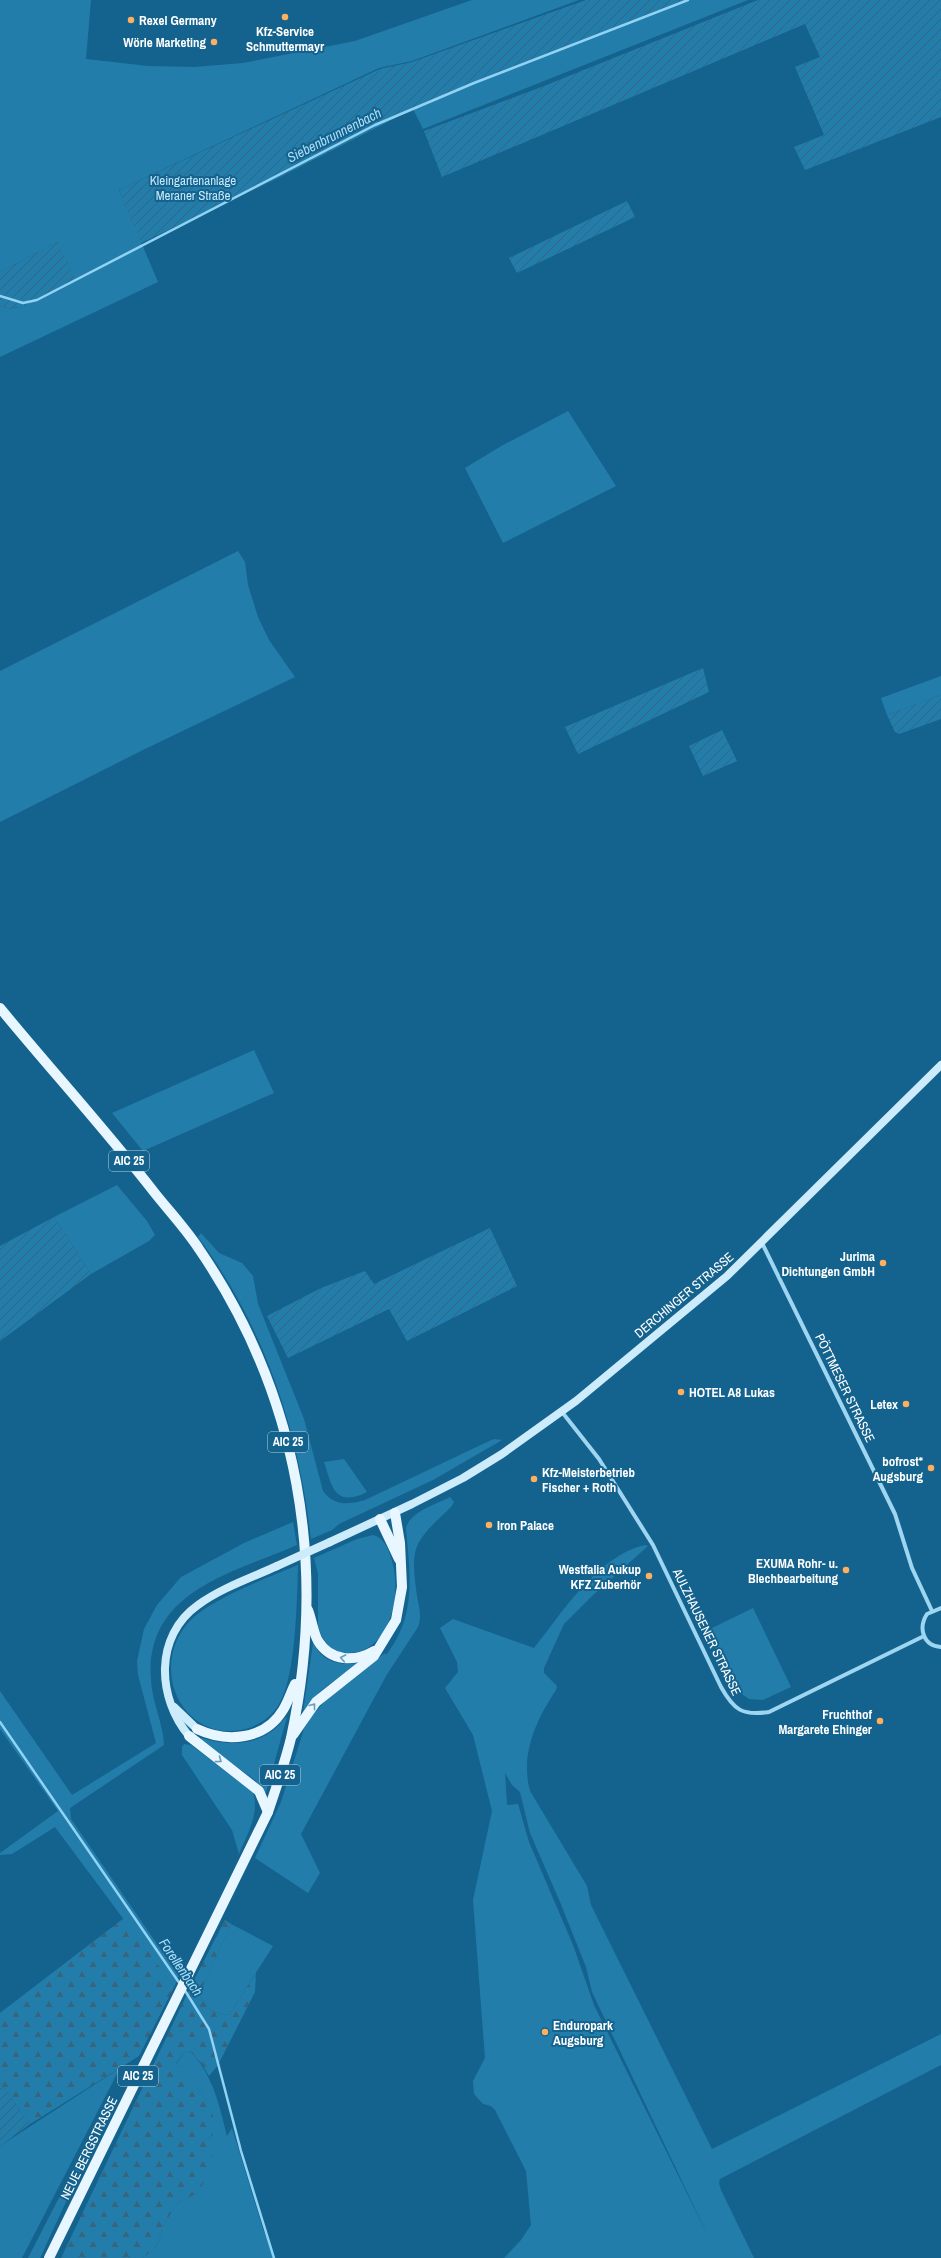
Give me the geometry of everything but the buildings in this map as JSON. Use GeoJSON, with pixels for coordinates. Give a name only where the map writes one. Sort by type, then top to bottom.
{"type":"FeatureCollection","features":[{"type":"Feature","properties":{"kind":"main road","name":"AIC 25"},"geometry":{"type":"LineString","coordinates":[[0,1008],[138,1171],[199,1249],[236,1308],[261,1364],[285,1432],[303,1518],[307,1607],[291,1739],[268,1812]]}},
{"type":"Feature","properties":{"kind":"main road","name":"DERCHINGER STRASSE"},"geometry":{"type":"LineString","coordinates":[[189,1736],[180,1726],[170,1704],[164,1678],[165,1657],[171,1639],[181,1622],[197,1606],[217,1594],[412,1504],[489,1463],[562,1412],[712,1289],[762,1243],[941,1065]]}},
{"type":"Feature","properties":{"kind":"main road"},"geometry":{"type":"LineString","coordinates":[[291,1739],[316,1702],[367,1663],[379,1648],[396,1620],[400,1604],[401,1563],[395,1512]]}},
{"type":"Feature","properties":{"kind":"main road"},"geometry":{"type":"LineString","coordinates":[[380,1519],[401,1563]]}},
{"type":"Feature","properties":{"kind":"main road"},"geometry":{"type":"LineString","coordinates":[[307,1607],[319,1641],[337,1657],[354,1659],[365,1656],[379,1648]]}},
{"type":"Feature","properties":{"kind":"main road"},"geometry":{"type":"LineString","coordinates":[[170,1704],[197,1729],[223,1737],[242,1737],[261,1731],[269,1726],[284,1710],[300,1673]]}},
{"type":"Feature","properties":{"kind":"main road"},"geometry":{"type":"LineString","coordinates":[[189,1736],[259,1791],[268,1812]]}},
{"type":"Feature","properties":{"kind":"main road","name":"NEUE BERGSTRASSE"},"geometry":{"type":"LineString","coordinates":[[49,2258],[268,1812]]}},
{"type":"Feature","properties":{"kind":"street","name":"PÖTTMESER STRASSE"},"geometry":{"type":"LineString","coordinates":[[762,1243],[895,1514],[912,1568],[932,1611]]}},
{"type":"Feature","properties":{"kind":"street","name":"AULZHAUSENER STRASSE"},"geometry":{"type":"LineString","coordinates":[[562,1412],[599,1459],[653,1545],[721,1687],[729,1702],[736,1708],[751,1714],[769,1712],[924,1636]]}},
{"type":"Feature","properties":{"kind":"street"},"geometry":{"type":"LineString","coordinates":[[941,1608],[927,1614],[922,1625],[924,1636],[932,1645],[941,1647]]}},
{"type":"Feature","properties":{"kind":"street"},"geometry":{"type":"LineString","coordinates":[[189,1736],[197,1729]]}},
{"type":"Feature","properties":{"kind":"green space"},"geometry":{"type":"Polygon","coordinates":[[[0,0],[91,0],[86,59],[148,66],[194,67],[243,63],[355,41],[472,0],[579,0],[412,61],[379,68],[119,190],[158,282],[0,357],[0,306],[17,308],[34,301],[58,242],[0,272],[0,0]]]}},
{"type":"Feature","properties":{"kind":"green space","name":"Kleingartenanlage Meraner Straße"},"geometry":{"type":"Polygon","coordinates":[[[586,0],[687,0],[484,78],[413,109],[278,178],[141,243],[119,190],[380,69],[412,62],[586,0]]]}},
{"type":"Feature","properties":{"kind":"green space"},"geometry":{"type":"Polygon","coordinates":[[[687,0],[748,0],[423,129],[413,109],[484,78],[687,0]]]}},
{"type":"Feature","properties":{"kind":"green space"},"geometry":{"type":"Polygon","coordinates":[[[758,0],[941,0],[941,117],[805,170],[794,147],[824,135],[795,67],[820,57],[805,24],[442,177],[424,131],[539,88],[758,0]]]}},
{"type":"Feature","properties":{"kind":"green space"},"geometry":{"type":"Polygon","coordinates":[[[627,201],[635,217],[517,273],[509,258],[627,201]]]}},
{"type":"Feature","properties":{"kind":"green space"},"geometry":{"type":"Polygon","coordinates":[[[58,242],[76,280],[49,296],[28,305],[8,308],[0,306],[0,272],[58,242]]]}},
{"type":"Feature","properties":{"kind":"green space"},"geometry":{"type":"Polygon","coordinates":[[[568,411],[616,486],[503,543],[465,468],[503,445],[568,411]]]}},
{"type":"Feature","properties":{"kind":"green space"},"geometry":{"type":"Polygon","coordinates":[[[238,551],[245,562],[248,585],[258,617],[269,640],[295,677],[145,749],[0,822],[0,671],[238,551]]]}},
{"type":"Feature","properties":{"kind":"green space"},"geometry":{"type":"Polygon","coordinates":[[[703,668],[709,692],[578,754],[565,727],[703,668]]]}},
{"type":"Feature","properties":{"kind":"green space"},"geometry":{"type":"Polygon","coordinates":[[[941,676],[941,695],[887,715],[881,698],[941,676]]]}},
{"type":"Feature","properties":{"kind":"green space"},"geometry":{"type":"Polygon","coordinates":[[[941,695],[941,719],[899,734],[895,732],[887,715],[941,695]]]}},
{"type":"Feature","properties":{"kind":"green space"},"geometry":{"type":"Polygon","coordinates":[[[722,730],[737,761],[703,776],[689,746],[722,730]]]}},
{"type":"Feature","properties":{"kind":"green space"},"geometry":{"type":"Polygon","coordinates":[[[254,1050],[274,1093],[143,1151],[112,1113],[254,1050]]]}},
{"type":"Feature","properties":{"kind":"green space"},"geometry":{"type":"Polygon","coordinates":[[[117,1185],[147,1221],[155,1235],[149,1241],[91,1274],[54,1217],[117,1185]]]}},
{"type":"Feature","properties":{"kind":"green space"},"geometry":{"type":"Polygon","coordinates":[[[54,1217],[91,1274],[0,1341],[0,1246],[54,1217]]]}},
{"type":"Feature","properties":{"kind":"green space"},"geometry":{"type":"Polygon","coordinates":[[[490,1228],[517,1286],[407,1341],[389,1309],[288,1358],[267,1316],[321,1288],[365,1271],[374,1284],[490,1228]]]}},
{"type":"Feature","properties":{"kind":"green space"},"geometry":{"type":"Polygon","coordinates":[[[201,1233],[219,1253],[242,1263],[253,1276],[258,1304],[304,1419],[323,1491],[327,1496],[337,1502],[342,1503],[353,1503],[365,1500],[494,1439],[502,1440],[433,1480],[339,1524],[332,1530],[311,1539],[298,1459],[275,1380],[260,1343],[242,1306],[198,1237],[201,1233]]]}},
{"type":"Feature","properties":{"kind":"green space"},"geometry":{"type":"Polygon","coordinates":[[[344,1459],[367,1492],[356,1496],[347,1497],[341,1496],[336,1492],[329,1479],[324,1462],[344,1459]]]}},
{"type":"Feature","properties":{"kind":"green space"},"geometry":{"type":"Polygon","coordinates":[[[450,1497],[454,1502],[451,1507],[433,1524],[421,1539],[416,1549],[414,1569],[420,1615],[418,1627],[386,1676],[301,1834],[320,1873],[308,1893],[255,1858],[281,1802],[304,1729],[311,1717],[327,1699],[385,1653],[386,1655],[396,1640],[403,1625],[407,1610],[410,1578],[406,1528],[409,1522],[424,1509],[450,1497]]]}},
{"type":"Feature","properties":{"kind":"green space"},"geometry":{"type":"Polygon","coordinates":[[[293,1522],[297,1545],[246,1565],[197,1590],[177,1606],[162,1625],[153,1650],[151,1680],[164,1745],[70,1808],[71,1819],[179,1976],[174,1987],[55,1827],[12,1854],[0,1855],[0,1853],[58,1811],[0,1729],[0,1691],[72,1795],[156,1743],[138,1675],[137,1661],[144,1629],[157,1605],[181,1577],[244,1543],[293,1522]]]}},
{"type":"Feature","properties":{"kind":"green space"},"geometry":{"type":"Polygon","coordinates":[[[373,1535],[380,1538],[387,1547],[394,1572],[394,1603],[390,1619],[383,1633],[374,1644],[361,1651],[346,1653],[340,1652],[331,1648],[324,1640],[318,1626],[318,1574],[314,1558],[357,1539],[373,1535]]]}},
{"type":"Feature","properties":{"kind":"green space"},"geometry":{"type":"Polygon","coordinates":[[[645,1545],[648,1546],[592,1596],[564,1624],[544,1668],[544,1673],[557,1686],[542,1713],[532,1738],[527,1764],[527,1778],[530,1791],[587,1886],[591,1905],[712,2149],[941,2034],[941,2065],[720,2179],[719,2183],[721,2190],[754,2258],[504,2258],[521,2240],[531,2225],[526,2171],[495,2110],[491,2106],[483,2104],[474,2094],[473,2081],[485,2058],[473,1900],[492,1811],[473,1735],[445,1688],[458,1672],[457,1662],[440,1628],[453,1619],[534,1648],[582,1587],[611,1561],[628,1551],[645,1545]],[[505,1773],[507,1805],[518,1804],[529,1842],[573,1945],[594,2005],[710,2240],[592,1992],[586,1967],[530,1833],[520,1792],[512,1785],[505,1773]]]}},
{"type":"Feature","properties":{"kind":"green space"},"geometry":{"type":"Polygon","coordinates":[[[298,1565],[296,1617],[292,1657],[285,1692],[277,1708],[267,1718],[252,1727],[229,1731],[209,1727],[192,1717],[180,1702],[173,1684],[171,1664],[176,1643],[187,1624],[208,1606],[238,1590],[298,1565]]]}},
{"type":"Feature","properties":{"kind":"green space"},"geometry":{"type":"Polygon","coordinates":[[[753,1608],[791,1687],[763,1700],[749,1699],[739,1692],[706,1631],[753,1608]]]}},
{"type":"Feature","properties":{"kind":"green space"},"geometry":{"type":"Polygon","coordinates":[[[313,1643],[322,1655],[331,1661],[342,1664],[359,1663],[321,1691],[303,1712],[313,1643]]]}},
{"type":"Feature","properties":{"kind":"green space"},"geometry":{"type":"Polygon","coordinates":[[[287,1717],[265,1796],[255,1780],[199,1740],[202,1738],[211,1741],[231,1743],[250,1741],[268,1734],[287,1717]]]}},
{"type":"Feature","properties":{"kind":"green space"},"geometry":{"type":"Polygon","coordinates":[[[184,1744],[191,1745],[253,1792],[255,1800],[254,1816],[239,1854],[232,1830],[182,1755],[182,1747],[184,1744]]]}},
{"type":"Feature","properties":{"kind":"green space"},"geometry":{"type":"Polygon","coordinates":[[[124,1918],[174,1987],[139,2056],[30,2124],[0,2082],[0,2013],[124,1918]]]}},
{"type":"Feature","properties":{"kind":"green space"},"geometry":{"type":"Polygon","coordinates":[[[225,1920],[231,1924],[199,1994],[207,2007],[218,2013],[229,2015],[256,1973],[255,1992],[218,2065],[209,2076],[201,2063],[190,2051],[185,2052],[176,2063],[198,2089],[213,2110],[213,2135],[207,2139],[211,2147],[213,2163],[199,2192],[179,2202],[164,2223],[157,2245],[143,2258],[61,2258],[192,1984],[225,1920]]]}},
{"type":"Feature","properties":{"kind":"green space"},"geometry":{"type":"Polygon","coordinates":[[[231,1924],[273,1946],[229,2015],[218,2013],[207,2007],[199,1994],[231,1924]]]}},
{"type":"Feature","properties":{"kind":"green space"},"geometry":{"type":"Polygon","coordinates":[[[190,2051],[198,2060],[210,2080],[218,2101],[227,2136],[232,2128],[263,2229],[275,2258],[143,2258],[157,2245],[164,2223],[179,2202],[199,2192],[207,2139],[213,2135],[213,2110],[198,2089],[176,2064],[185,2052],[190,2051]]]}},
{"type":"Feature","properties":{"kind":"green space"},"geometry":{"type":"Polygon","coordinates":[[[120,2068],[22,2258],[0,2258],[0,2146],[120,2068]]]}},
{"type":"Feature","properties":{"kind":"green space"},"geometry":{"type":"Polygon","coordinates":[[[0,2082],[30,2124],[0,2146],[0,2082]]]}},
{"type":"Feature","properties":{"kind":"green space"},"geometry":{"type":"Polygon","coordinates":[[[87,2145],[90,2146],[89,2152],[40,2258],[28,2258],[85,2147],[87,2145]]]}},
{"type":"Feature","properties":{"kind":"waterway","name":"Siebenbrunnenbach"},"geometry":{"type":"LineString","coordinates":[[0,296],[23,303],[37,300],[375,125],[474,83],[688,0]]}},
{"type":"Feature","properties":{"kind":"waterway","name":"Forellenbach"},"geometry":{"type":"LineString","coordinates":[[0,1722],[180,1984]]}},
{"type":"Feature","properties":{"kind":"waterway","name":"Forellenbach"},"geometry":{"type":"LineString","coordinates":[[184,1989],[209,2029],[241,2151],[274,2258]]}},
{"type":"Feature","properties":{"kind":"place","name":"Kfz-Service Schmuttermayr"},"geometry":{"type":"Point","coordinates":[285,17]}},
{"type":"Feature","properties":{"kind":"place","name":"Rexel Germany"},"geometry":{"type":"Point","coordinates":[131,20]}},
{"type":"Feature","properties":{"kind":"place","name":"Wörle Marketing"},"geometry":{"type":"Point","coordinates":[214,42]}},
{"type":"Feature","properties":{"kind":"place","name":"Jurima Dichtungen GmbH"},"geometry":{"type":"Point","coordinates":[883,1263]}},
{"type":"Feature","properties":{"kind":"place","name":"HOTEL A8 Lukas"},"geometry":{"type":"Point","coordinates":[681,1392]}},
{"type":"Feature","properties":{"kind":"place","name":"Letex"},"geometry":{"type":"Point","coordinates":[906,1404]}},
{"type":"Feature","properties":{"kind":"place","name":"bofrost* Augsburg"},"geometry":{"type":"Point","coordinates":[931,1468]}},
{"type":"Feature","properties":{"kind":"place","name":"Kfz-Meisterbetrieb Fischer + Roth"},"geometry":{"type":"Point","coordinates":[534,1479]}},
{"type":"Feature","properties":{"kind":"place","name":"Iron Palace"},"geometry":{"type":"Point","coordinates":[489,1525]}},
{"type":"Feature","properties":{"kind":"place","name":"EXUMA Rohr- u. Blechbearbeitung"},"geometry":{"type":"Point","coordinates":[846,1570]}},
{"type":"Feature","properties":{"kind":"place","name":"Westfalia Aukup KFZ Zuberhör"},"geometry":{"type":"Point","coordinates":[649,1576]}},
{"type":"Feature","properties":{"kind":"place","name":"Fruchthof Margarete Ehinger"},"geometry":{"type":"Point","coordinates":[880,1721]}},
{"type":"Feature","properties":{"kind":"place","name":"Enduropark Augsburg"},"geometry":{"type":"Point","coordinates":[545,2032]}}]}
